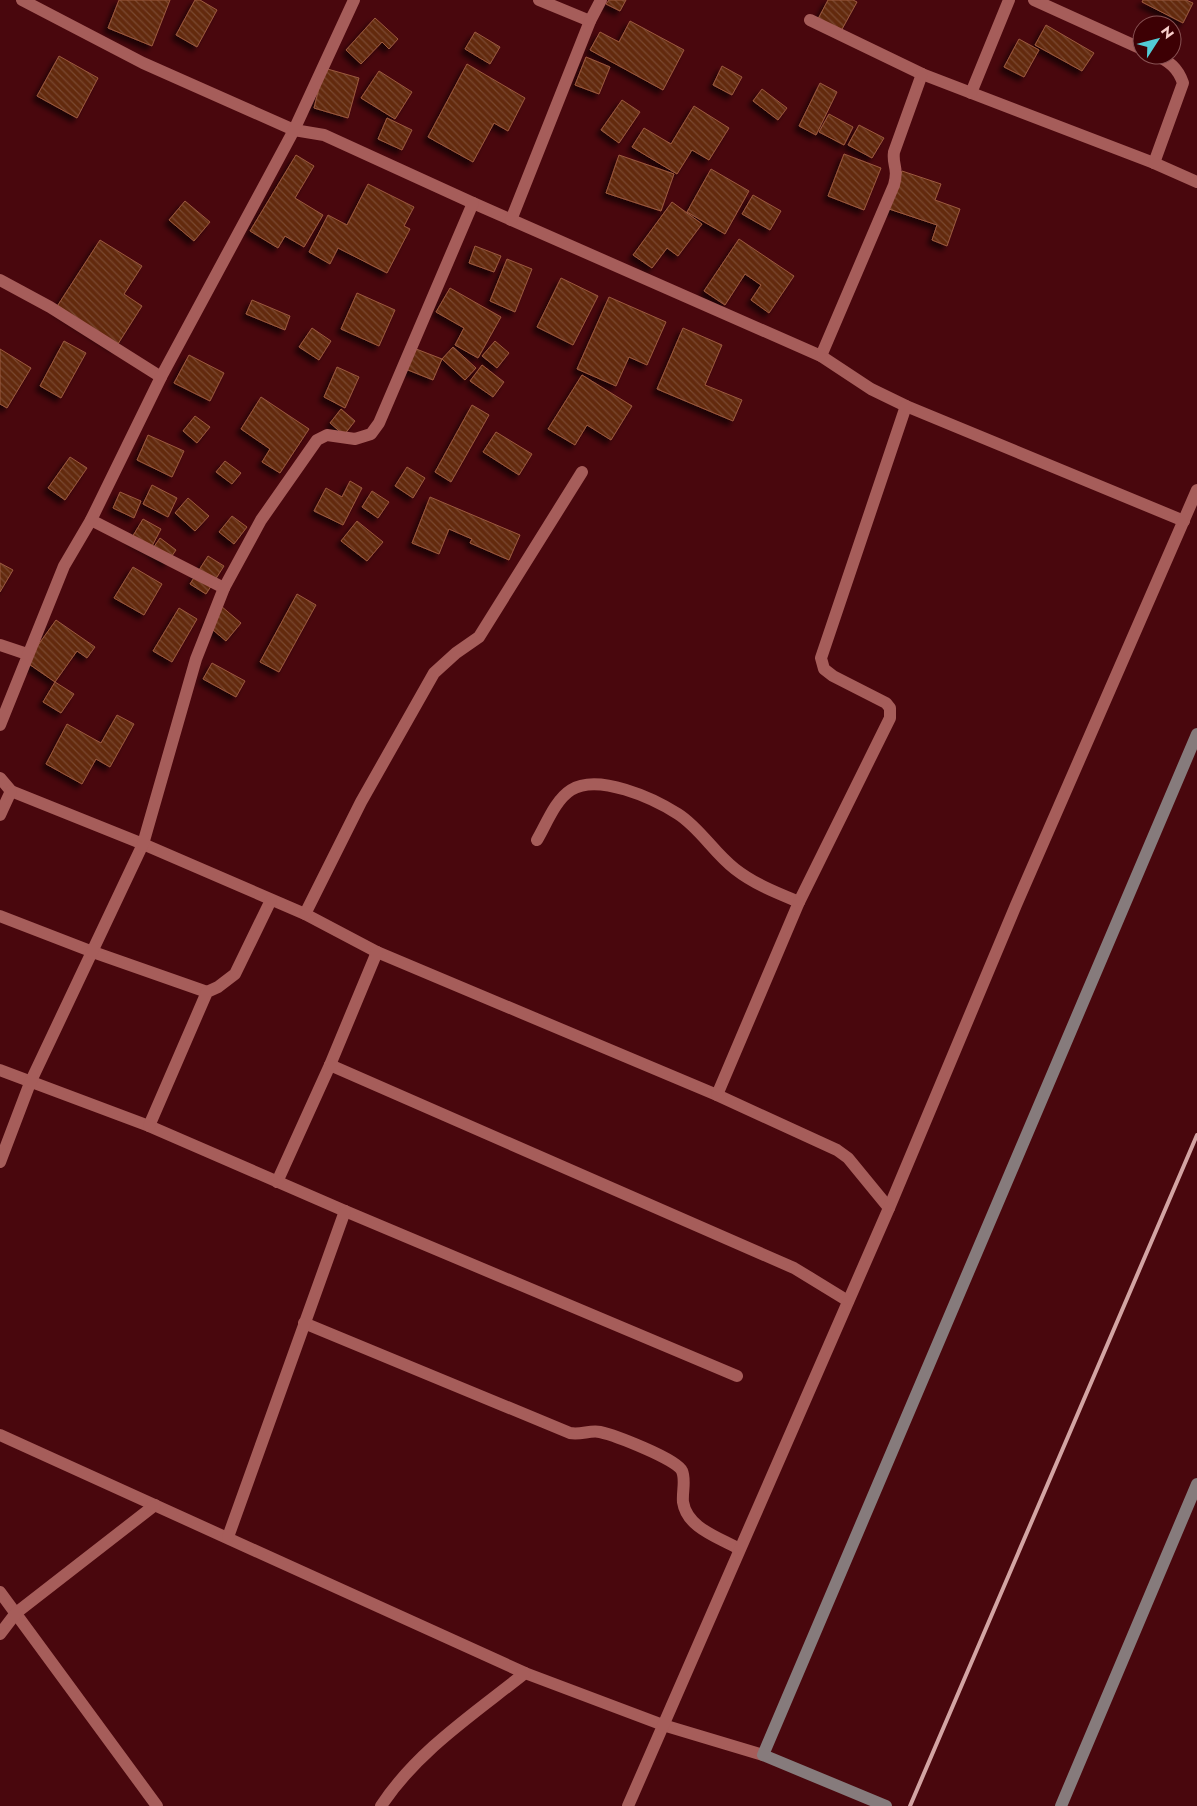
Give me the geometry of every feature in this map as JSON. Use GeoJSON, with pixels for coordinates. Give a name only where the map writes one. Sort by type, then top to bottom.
{"type":"FeatureCollection","features":[{"type":"Feature","properties":{"kind":"street"},"geometry":{"type":"LineString","coordinates":[[22,0],[143,63],[294,130],[324,135],[510,220],[821,356],[872,389],[906,406],[1184,521]]}},
{"type":"Feature","properties":{"kind":"street"},"geometry":{"type":"LineString","coordinates":[[0,725],[64,566],[91,520],[161,377],[294,130],[354,0]]}},
{"type":"Feature","properties":{"kind":"street"},"geometry":{"type":"LineString","coordinates":[[539,0],[590,21]]}},
{"type":"Feature","properties":{"kind":"street"},"geometry":{"type":"LineString","coordinates":[[510,220],[590,21],[601,0]]}},
{"type":"Feature","properties":{"kind":"street"},"geometry":{"type":"LineString","coordinates":[[971,93],[1009,0]]}},
{"type":"Feature","properties":{"kind":"street"},"geometry":{"type":"LineString","coordinates":[[1034,0],[1132,44]]}},
{"type":"Feature","properties":{"kind":"street"},"geometry":{"type":"LineString","coordinates":[[810,20],[922,74],[1154,163],[1197,182]]}},
{"type":"Feature","properties":{"kind":"street"},"geometry":{"type":"LineString","coordinates":[[1154,163],[1183,82],[1173,65]]}},
{"type":"Feature","properties":{"kind":"street"},"geometry":{"type":"LineString","coordinates":[[821,356],[894,185],[897,169],[893,158],[894,152],[922,74]]}},
{"type":"Feature","properties":{"kind":"street"},"geometry":{"type":"LineString","coordinates":[[0,1162],[30,1082],[143,844],[196,659],[224,588],[261,520],[317,440],[327,435],[355,439],[371,434],[379,422],[473,203]]}},
{"type":"Feature","properties":{"kind":"street"},"geometry":{"type":"LineString","coordinates":[[0,280],[50,307],[161,377]]}},
{"type":"Feature","properties":{"kind":"street"},"geometry":{"type":"LineString","coordinates":[[717,1095],[799,902],[891,713],[890,708],[882,701],[828,673],[824,669],[822,658],[906,406]]}},
{"type":"Feature","properties":{"kind":"street"},"geometry":{"type":"LineString","coordinates":[[305,914],[361,802],[434,673],[456,653],[479,637],[582,472]]}},
{"type":"Feature","properties":{"kind":"street"},"geometry":{"type":"LineString","coordinates":[[628,1806],[889,1208],[1016,905],[1197,490]]}},
{"type":"Feature","properties":{"kind":"street"},"geometry":{"type":"LineString","coordinates":[[91,520],[224,588]]}},
{"type":"Feature","properties":{"kind":"street"},"geometry":{"type":"LineString","coordinates":[[0,645],[27,654]]}},
{"type":"Feature","properties":{"kind":"street"},"geometry":{"type":"LineString","coordinates":[[763,1755],[1197,734]]}},
{"type":"Feature","properties":{"kind":"street"},"geometry":{"type":"LineString","coordinates":[[0,778],[11,791],[143,844],[305,914],[377,952],[717,1095],[837,1150],[848,1158],[889,1208]]}},
{"type":"Feature","properties":{"kind":"street"},"geometry":{"type":"LineString","coordinates":[[537,840],[562,797],[571,789],[586,784],[600,784],[627,790],[678,814],[694,828],[715,852],[743,874],[799,902]]}},
{"type":"Feature","properties":{"kind":"street"},"geometry":{"type":"LineString","coordinates":[[0,815],[11,791]]}},
{"type":"Feature","properties":{"kind":"street"},"geometry":{"type":"LineString","coordinates":[[149,1126],[208,992],[236,974],[271,900]]}},
{"type":"Feature","properties":{"kind":"street"},"geometry":{"type":"LineString","coordinates":[[0,916],[93,952],[208,992]]}},
{"type":"Feature","properties":{"kind":"street"},"geometry":{"type":"LineString","coordinates":[[277,1182],[330,1066],[377,952]]}},
{"type":"Feature","properties":{"kind":"street"},"geometry":{"type":"LineString","coordinates":[[330,1066],[794,1268],[848,1300]]}},
{"type":"Feature","properties":{"kind":"street"},"geometry":{"type":"LineString","coordinates":[[0,1070],[149,1126],[345,1211],[737,1376]]}},
{"type":"Feature","properties":{"kind":"street"},"geometry":{"type":"LineString","coordinates":[[228,1537],[345,1211]]}},
{"type":"Feature","properties":{"kind":"street"},"geometry":{"type":"LineString","coordinates":[[304,1323],[570,1433],[579,1435],[602,1432],[676,1464],[682,1472],[683,1504],[694,1524],[739,1549]]}},
{"type":"Feature","properties":{"kind":"street"},"geometry":{"type":"LineString","coordinates":[[0,1435],[525,1672],[663,1725],[763,1755],[886,1806]]}},
{"type":"Feature","properties":{"kind":"street"},"geometry":{"type":"LineString","coordinates":[[1061,1806],[1197,1484]]}},
{"type":"Feature","properties":{"kind":"street"},"geometry":{"type":"LineString","coordinates":[[0,1634],[16,1613],[155,1505]]}},
{"type":"Feature","properties":{"kind":"street"},"geometry":{"type":"LineString","coordinates":[[0,1592],[157,1806]]}},
{"type":"Feature","properties":{"kind":"street"},"geometry":{"type":"LineString","coordinates":[[381,1806],[396,1783],[433,1747],[525,1672]]}},
{"type":"Feature","properties":{"kind":"building"},"geometry":{"type":"Polygon","coordinates":[[[119,0],[170,0],[152,46],[108,28],[119,0]]]}},
{"type":"Feature","properties":{"kind":"building"},"geometry":{"type":"Polygon","coordinates":[[[195,0],[200,0],[217,10],[197,47],[176,35],[195,0]]]}},
{"type":"Feature","properties":{"kind":"building"},"geometry":{"type":"Polygon","coordinates":[[[609,0],[626,0],[620,11],[606,4],[609,0]]]}},
{"type":"Feature","properties":{"kind":"building"},"geometry":{"type":"Polygon","coordinates":[[[828,0],[853,0],[857,2],[841,31],[818,19],[828,0]]]}},
{"type":"Feature","properties":{"kind":"building"},"geometry":{"type":"Polygon","coordinates":[[[1143,0],[1186,0],[1193,3],[1183,23],[1182,15],[1167,15],[1142,2],[1143,0]]]}},
{"type":"Feature","properties":{"kind":"building"},"geometry":{"type":"Polygon","coordinates":[[[375,18],[398,39],[389,49],[382,42],[361,64],[346,50],[375,18]]]}},
{"type":"Feature","properties":{"kind":"building"},"geometry":{"type":"Polygon","coordinates":[[[630,21],[684,50],[663,90],[590,50],[600,32],[619,42],[630,21]]]}},
{"type":"Feature","properties":{"kind":"building"},"geometry":{"type":"Polygon","coordinates":[[[1046,25],[1094,53],[1082,71],[1035,45],[1046,25]]]}},
{"type":"Feature","properties":{"kind":"building"},"geometry":{"type":"Polygon","coordinates":[[[475,32],[500,47],[490,64],[465,49],[475,32]]]}},
{"type":"Feature","properties":{"kind":"building"},"geometry":{"type":"Polygon","coordinates":[[[1019,39],[1039,50],[1024,77],[1004,67],[1019,39]]]}},
{"type":"Feature","properties":{"kind":"building"},"geometry":{"type":"Polygon","coordinates":[[[59,56],[98,78],[77,118],[37,96],[59,56]]]}},
{"type":"Feature","properties":{"kind":"building"},"geometry":{"type":"Polygon","coordinates":[[[586,57],[610,67],[599,94],[575,85],[586,57]]]}},
{"type":"Feature","properties":{"kind":"building"},"geometry":{"type":"Polygon","coordinates":[[[467,64],[525,98],[508,131],[494,123],[473,162],[428,137],[467,64]]]}},
{"type":"Feature","properties":{"kind":"building"},"geometry":{"type":"Polygon","coordinates":[[[722,66],[742,77],[732,95],[713,85],[722,66]]]}},
{"type":"Feature","properties":{"kind":"building"},"geometry":{"type":"Polygon","coordinates":[[[324,68],[359,78],[348,118],[314,108],[324,68]]]}},
{"type":"Feature","properties":{"kind":"building"},"geometry":{"type":"Polygon","coordinates":[[[379,71],[412,92],[395,119],[361,98],[379,71]]]}},
{"type":"Feature","properties":{"kind":"building"},"geometry":{"type":"Polygon","coordinates":[[[820,83],[837,92],[816,135],[799,126],[820,83]]]}},
{"type":"Feature","properties":{"kind":"building"},"geometry":{"type":"Polygon","coordinates":[[[762,89],[787,108],[778,120],[753,101],[762,89]]]}},
{"type":"Feature","properties":{"kind":"building"},"geometry":{"type":"Polygon","coordinates":[[[622,100],[640,112],[619,143],[601,130],[622,100]]]}},
{"type":"Feature","properties":{"kind":"building"},"geometry":{"type":"Polygon","coordinates":[[[694,106],[729,128],[709,160],[692,150],[677,174],[632,147],[644,128],[671,144],[694,106]]]}},
{"type":"Feature","properties":{"kind":"building"},"geometry":{"type":"Polygon","coordinates":[[[829,114],[853,127],[844,145],[819,132],[829,114]]]}},
{"type":"Feature","properties":{"kind":"building"},"geometry":{"type":"Polygon","coordinates":[[[387,118],[412,130],[402,150],[378,139],[387,118]]]}},
{"type":"Feature","properties":{"kind":"building"},"geometry":{"type":"Polygon","coordinates":[[[859,125],[884,138],[872,158],[848,145],[859,125]]]}},
{"type":"Feature","properties":{"kind":"building"},"geometry":{"type":"Polygon","coordinates":[[[844,154],[881,168],[864,210],[828,196],[844,154]]]}},
{"type":"Feature","properties":{"kind":"building"},"geometry":{"type":"Polygon","coordinates":[[[296,155],[314,166],[295,198],[323,215],[304,247],[285,236],[278,248],[250,231],[296,155]]]}},
{"type":"Feature","properties":{"kind":"building"},"geometry":{"type":"Polygon","coordinates":[[[619,155],[674,174],[661,211],[606,193],[619,155]]]}},
{"type":"Feature","properties":{"kind":"building"},"geometry":{"type":"Polygon","coordinates":[[[711,169],[749,191],[725,234],[687,212],[711,169]]]}},
{"type":"Feature","properties":{"kind":"building"},"geometry":{"type":"Polygon","coordinates":[[[902,171],[941,184],[935,200],[960,209],[947,246],[932,240],[937,225],[889,209],[902,171]]]}},
{"type":"Feature","properties":{"kind":"building"},"geometry":{"type":"Polygon","coordinates":[[[368,184],[414,207],[404,226],[410,229],[387,273],[338,248],[330,264],[309,252],[328,215],[347,225],[368,184]]]}},
{"type":"Feature","properties":{"kind":"building"},"geometry":{"type":"Polygon","coordinates":[[[753,195],[781,211],[770,230],[742,214],[753,195]]]}},
{"type":"Feature","properties":{"kind":"building"},"geometry":{"type":"Polygon","coordinates":[[[185,201],[210,222],[194,241],[169,220],[185,201]]]}},
{"type":"Feature","properties":{"kind":"building"},"geometry":{"type":"Polygon","coordinates":[[[672,202],[702,224],[678,256],[667,248],[652,268],[633,255],[672,202]]]}},
{"type":"Feature","properties":{"kind":"building"},"geometry":{"type":"Polygon","coordinates":[[[739,239],[794,276],[769,313],[751,300],[761,285],[745,274],[725,305],[704,291],[739,239]]]}},
{"type":"Feature","properties":{"kind":"building"},"geometry":{"type":"Polygon","coordinates":[[[100,240],[142,266],[124,294],[142,306],[116,347],[56,308],[100,240]]]}},
{"type":"Feature","properties":{"kind":"building"},"geometry":{"type":"Polygon","coordinates":[[[475,246],[501,256],[494,272],[469,263],[475,246]]]}},
{"type":"Feature","properties":{"kind":"building"},"geometry":{"type":"Polygon","coordinates":[[[507,259],[532,269],[515,312],[490,301],[507,259]]]}},
{"type":"Feature","properties":{"kind":"building"},"geometry":{"type":"Polygon","coordinates":[[[561,278],[598,296],[573,345],[537,327],[561,278]]]}},
{"type":"Feature","properties":{"kind":"building"},"geometry":{"type":"Polygon","coordinates":[[[450,288],[501,317],[478,358],[455,345],[464,328],[436,312],[450,288]]]}},
{"type":"Feature","properties":{"kind":"building"},"geometry":{"type":"Polygon","coordinates":[[[357,293],[395,310],[379,346],[341,329],[357,293]]]}},
{"type":"Feature","properties":{"kind":"building"},"geometry":{"type":"Polygon","coordinates":[[[609,297],[666,322],[647,365],[629,357],[616,386],[577,369],[609,297]]]}},
{"type":"Feature","properties":{"kind":"building"},"geometry":{"type":"Polygon","coordinates":[[[252,300],[290,316],[285,330],[246,314],[252,300]]]}},
{"type":"Feature","properties":{"kind":"building"},"geometry":{"type":"Polygon","coordinates":[[[312,328],[331,341],[319,360],[299,347],[312,328]]]}},
{"type":"Feature","properties":{"kind":"building"},"geometry":{"type":"Polygon","coordinates":[[[683,328],[722,345],[705,385],[742,400],[733,421],[657,389],[683,328]]]}},
{"type":"Feature","properties":{"kind":"building"},"geometry":{"type":"Polygon","coordinates":[[[64,341],[86,353],[61,398],[40,386],[64,341]]]}},
{"type":"Feature","properties":{"kind":"building"},"geometry":{"type":"Polygon","coordinates":[[[495,341],[509,353],[497,368],[482,356],[495,341]]]}},
{"type":"Feature","properties":{"kind":"building"},"geometry":{"type":"Polygon","coordinates":[[[411,347],[442,359],[433,380],[403,368],[411,347]]]}},
{"type":"Feature","properties":{"kind":"building"},"geometry":{"type":"Polygon","coordinates":[[[453,347],[476,368],[465,380],[442,359],[453,347]]]}},
{"type":"Feature","properties":{"kind":"building"},"geometry":{"type":"Polygon","coordinates":[[[0,349],[31,368],[7,408],[0,404],[0,349]]]}},
{"type":"Feature","properties":{"kind":"building"},"geometry":{"type":"Polygon","coordinates":[[[189,355],[224,373],[210,401],[174,383],[189,355]]]}},
{"type":"Feature","properties":{"kind":"building"},"geometry":{"type":"Polygon","coordinates":[[[482,365],[504,382],[493,397],[470,381],[482,365]]]}},
{"type":"Feature","properties":{"kind":"building"},"geometry":{"type":"Polygon","coordinates":[[[337,367],[359,377],[345,408],[324,397],[337,367]]]}},
{"type":"Feature","properties":{"kind":"building"},"geometry":{"type":"Polygon","coordinates":[[[582,375],[632,406],[611,440],[587,425],[575,445],[548,429],[582,375]]]}},
{"type":"Feature","properties":{"kind":"building"},"geometry":{"type":"Polygon","coordinates":[[[261,397],[309,429],[280,473],[262,462],[270,449],[241,429],[261,397]]]}},
{"type":"Feature","properties":{"kind":"building"},"geometry":{"type":"Polygon","coordinates":[[[472,405],[489,415],[451,482],[435,472],[472,405]]]}},
{"type":"Feature","properties":{"kind":"building"},"geometry":{"type":"Polygon","coordinates":[[[341,409],[355,421],[344,435],[330,423],[341,409]]]}},
{"type":"Feature","properties":{"kind":"building"},"geometry":{"type":"Polygon","coordinates":[[[195,416],[210,427],[197,443],[183,431],[195,416]]]}},
{"type":"Feature","properties":{"kind":"building"},"geometry":{"type":"Polygon","coordinates":[[[496,432],[532,454],[519,475],[483,452],[496,432]]]}},
{"type":"Feature","properties":{"kind":"building"},"geometry":{"type":"Polygon","coordinates":[[[148,435],[184,451],[172,477],[137,460],[148,435]]]}},
{"type":"Feature","properties":{"kind":"building"},"geometry":{"type":"Polygon","coordinates":[[[70,457],[87,468],[65,500],[48,488],[70,457]]]}},
{"type":"Feature","properties":{"kind":"building"},"geometry":{"type":"Polygon","coordinates":[[[225,461],[241,473],[232,484],[216,472],[225,461]]]}},
{"type":"Feature","properties":{"kind":"building"},"geometry":{"type":"Polygon","coordinates":[[[407,467],[425,478],[413,498],[395,486],[407,467]]]}},
{"type":"Feature","properties":{"kind":"building"},"geometry":{"type":"Polygon","coordinates":[[[350,481],[362,488],[343,525],[314,511],[326,488],[342,497],[350,481]]]}},
{"type":"Feature","properties":{"kind":"building"},"geometry":{"type":"Polygon","coordinates":[[[152,485],[177,498],[168,517],[143,504],[152,485]]]}},
{"type":"Feature","properties":{"kind":"building"},"geometry":{"type":"Polygon","coordinates":[[[372,491],[389,502],[378,518],[362,507],[372,491]]]}},
{"type":"Feature","properties":{"kind":"building"},"geometry":{"type":"Polygon","coordinates":[[[120,492],[141,501],[134,518],[113,508],[120,492]]]}},
{"type":"Feature","properties":{"kind":"building"},"geometry":{"type":"Polygon","coordinates":[[[430,497],[520,535],[509,560],[470,543],[472,539],[449,529],[439,554],[412,543],[430,497]]]}},
{"type":"Feature","properties":{"kind":"building"},"geometry":{"type":"Polygon","coordinates":[[[188,498],[209,516],[195,531],[175,513],[188,498]]]}},
{"type":"Feature","properties":{"kind":"building"},"geometry":{"type":"Polygon","coordinates":[[[232,516],[247,527],[234,544],[219,532],[232,516]]]}},
{"type":"Feature","properties":{"kind":"building"},"geometry":{"type":"Polygon","coordinates":[[[143,519],[161,529],[150,550],[131,539],[143,519]]]}},
{"type":"Feature","properties":{"kind":"building"},"geometry":{"type":"Polygon","coordinates":[[[357,521],[383,542],[367,561],[341,541],[357,521]]]}},
{"type":"Feature","properties":{"kind":"building"},"geometry":{"type":"Polygon","coordinates":[[[160,538],[176,550],[167,563],[151,551],[160,538]]]}},
{"type":"Feature","properties":{"kind":"building"},"geometry":{"type":"Polygon","coordinates":[[[208,556],[224,566],[206,594],[190,584],[208,556]]]}},
{"type":"Feature","properties":{"kind":"building"},"geometry":{"type":"Polygon","coordinates":[[[0,563],[13,570],[0,592],[0,563]]]}},
{"type":"Feature","properties":{"kind":"building"},"geometry":{"type":"Polygon","coordinates":[[[133,567],[162,584],[144,615],[114,598],[133,567]]]}},
{"type":"Feature","properties":{"kind":"building"},"geometry":{"type":"Polygon","coordinates":[[[297,594],[316,605],[279,672],[260,662],[297,594]]]}},
{"type":"Feature","properties":{"kind":"building"},"geometry":{"type":"Polygon","coordinates":[[[221,606],[241,623],[226,641],[206,624],[221,606]]]}},
{"type":"Feature","properties":{"kind":"building"},"geometry":{"type":"Polygon","coordinates":[[[179,608],[197,619],[172,662],[153,651],[179,608]]]}},
{"type":"Feature","properties":{"kind":"building"},"geometry":{"type":"Polygon","coordinates":[[[56,620],[95,647],[87,658],[77,651],[55,682],[26,662],[56,620]]]}},
{"type":"Feature","properties":{"kind":"building"},"geometry":{"type":"Polygon","coordinates":[[[212,663],[245,681],[236,697],[203,679],[212,663]]]}},
{"type":"Feature","properties":{"kind":"building"},"geometry":{"type":"Polygon","coordinates":[[[55,682],[74,694],[61,713],[43,702],[55,682]]]}},
{"type":"Feature","properties":{"kind":"building"},"geometry":{"type":"Polygon","coordinates":[[[117,715],[134,724],[110,767],[96,759],[82,784],[46,764],[67,724],[101,743],[117,715]]]}},
{"type":"Feature","properties":{"kind":"railway"},"geometry":{"type":"LineString","coordinates":[[910,1806],[1197,1135]]}}]}
